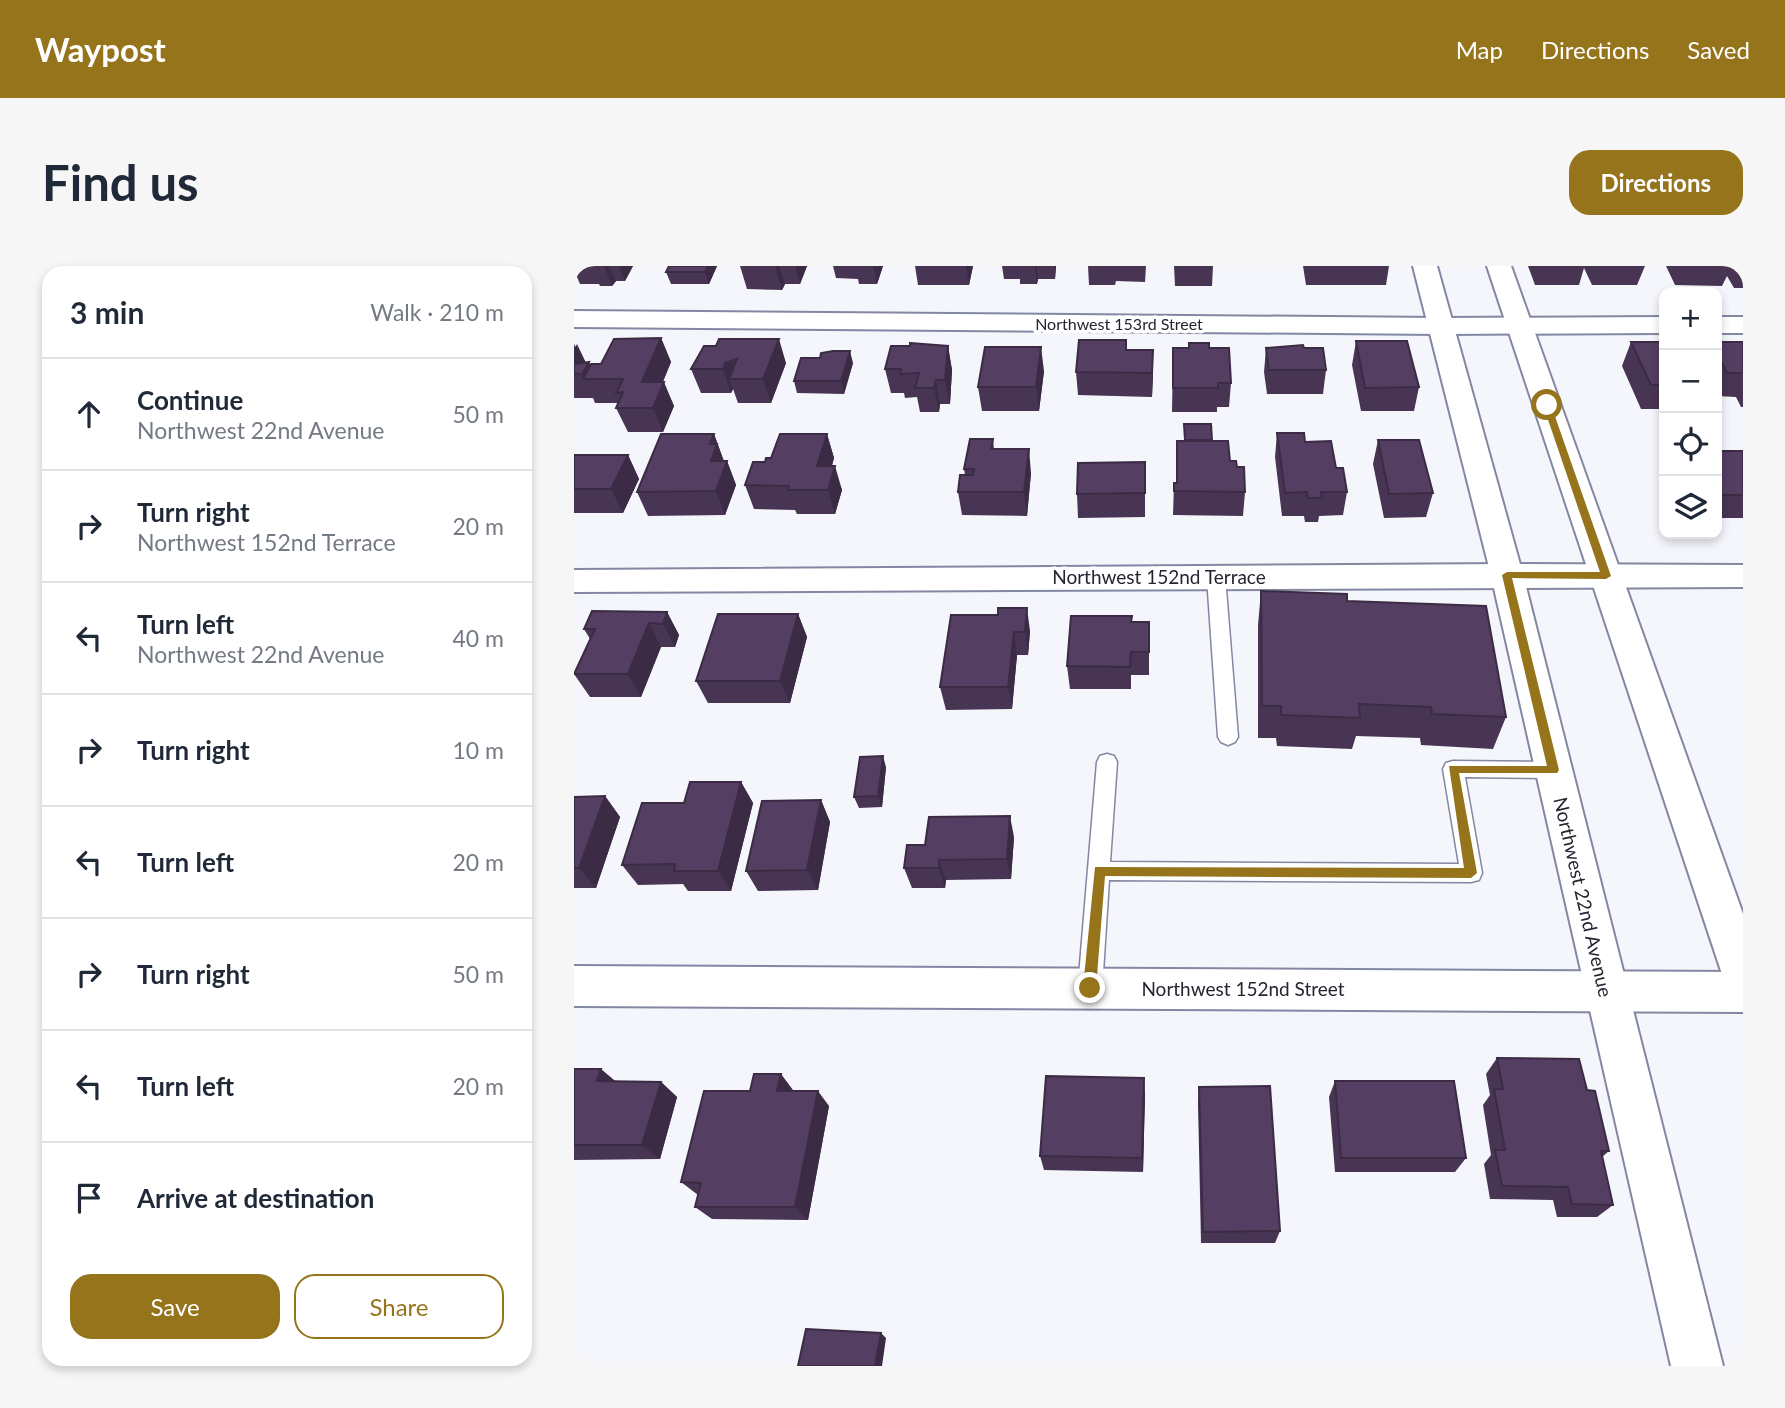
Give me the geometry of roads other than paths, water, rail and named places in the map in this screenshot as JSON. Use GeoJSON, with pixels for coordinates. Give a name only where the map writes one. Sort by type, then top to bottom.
{"type":"FeatureCollection","features":[{"type":"Feature","properties":{"kind":"street","name":"Northwest 22nd Avenue"},"geometry":{"type":"LineString","coordinates":[[1425,266],[1507,575],[1697,1366]]}},
{"type":"Feature","properties":{"kind":"street"},"geometry":{"type":"LineString","coordinates":[[1499,266],[1743,974]]}},
{"type":"Feature","properties":{"kind":"street","name":"Northwest 153rd Street"},"geometry":{"type":"LineString","coordinates":[[574,319],[1441,327],[1659,325]]}},
{"type":"Feature","properties":{"kind":"street"},"geometry":{"type":"LineString","coordinates":[[1722,325],[1743,325]]}},
{"type":"Feature","properties":{"kind":"street","name":"Northwest 152nd Terrace"},"geometry":{"type":"LineString","coordinates":[[574,581],[1743,576]]}},
{"type":"Feature","properties":{"kind":"street","name":"Northwest 152nd Street"},"geometry":{"type":"LineString","coordinates":[[574,986],[1743,992]]}},
{"type":"Feature","properties":{"kind":"lane"},"geometry":{"type":"LineString","coordinates":[[1216,577],[1228,737]]}},
{"type":"Feature","properties":{"kind":"lane"},"geometry":{"type":"LineString","coordinates":[[1090,988],[1107,762]]}},
{"type":"Feature","properties":{"kind":"lane"},"geometry":{"type":"LineString","coordinates":[[1099,871],[1471,873],[1453,769],[1553,770]]}}]}
